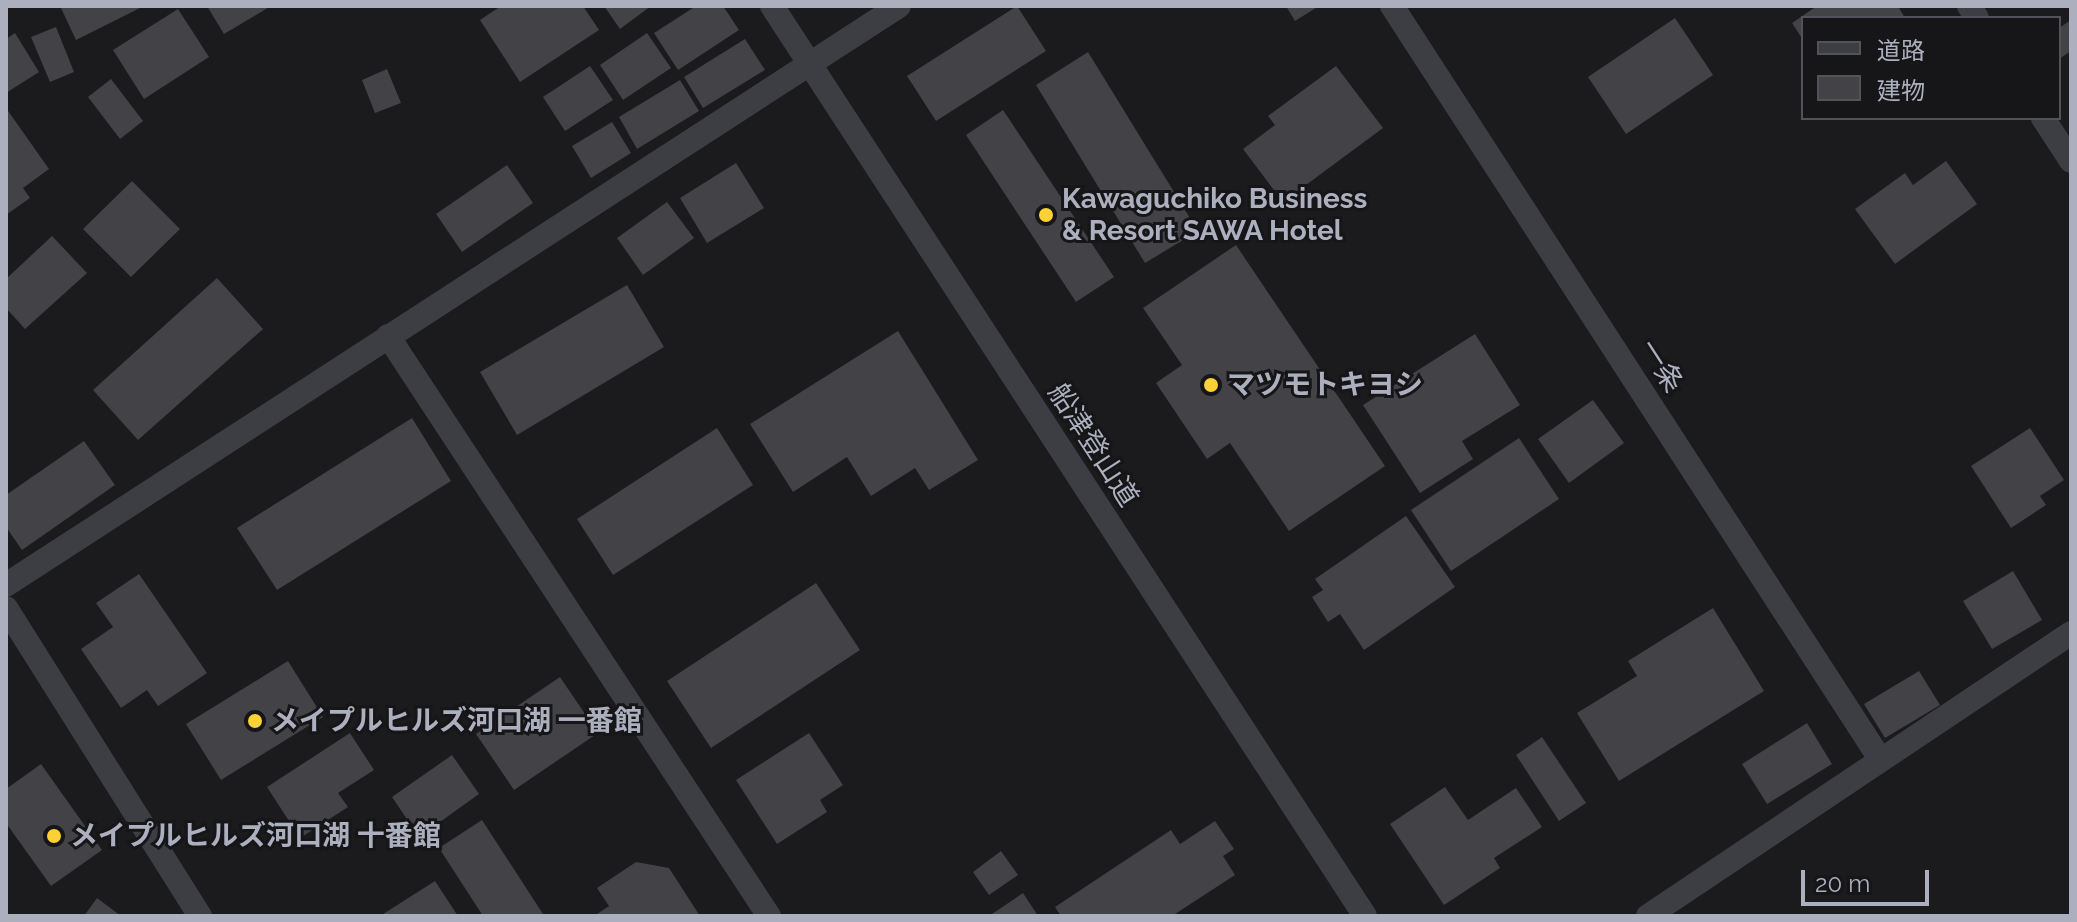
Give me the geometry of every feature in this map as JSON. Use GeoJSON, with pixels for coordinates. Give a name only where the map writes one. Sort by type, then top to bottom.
{"type":"FeatureCollection","features":[{"type":"Feature","properties":{"kind":"street","name":"船津登山道"},"geometry":{"type":"LineString","coordinates":[[772,6],[1365,916]]}},
{"type":"Feature","properties":{"kind":"street"},"geometry":{"type":"LineString","coordinates":[[6,585],[899,6]]}},
{"type":"Feature","properties":{"kind":"street","name":"一条"},"geometry":{"type":"LineString","coordinates":[[1392,6],[1880,759]]}},
{"type":"Feature","properties":{"kind":"street"},"geometry":{"type":"LineString","coordinates":[[2044,120],[2071,161]]}},
{"type":"Feature","properties":{"kind":"street"},"geometry":{"type":"LineString","coordinates":[[388,336],[769,916]]}},
{"type":"Feature","properties":{"kind":"street"},"geometry":{"type":"LineString","coordinates":[[6,608],[200,916]]}},
{"type":"Feature","properties":{"kind":"street"},"geometry":{"type":"LineString","coordinates":[[1648,916],[2071,633]]}},
{"type":"Feature","properties":{"kind":"building"},"geometry":{"type":"Polygon","coordinates":[[[60,6],[144,6],[76,40],[60,6]]]}},
{"type":"Feature","properties":{"kind":"building"},"geometry":{"type":"Polygon","coordinates":[[[207,6],[271,6],[224,34],[207,6]]]}},
{"type":"Feature","properties":{"kind":"building"},"geometry":{"type":"Polygon","coordinates":[[[501,6],[583,6],[599,30],[520,82],[480,20],[501,6]]]}},
{"type":"Feature","properties":{"kind":"building"},"geometry":{"type":"Polygon","coordinates":[[[604,6],[651,6],[620,29],[604,6]]]}},
{"type":"Feature","properties":{"kind":"building"},"geometry":{"type":"Polygon","coordinates":[[[696,6],[723,6],[739,30],[678,70],[654,33],[696,6]]]}},
{"type":"Feature","properties":{"kind":"building"},"geometry":{"type":"Polygon","coordinates":[[[1017,6],[1046,51],[936,121],[907,76],[1017,6]]]}},
{"type":"Feature","properties":{"kind":"building"},"geometry":{"type":"Polygon","coordinates":[[[1286,6],[1319,6],[1295,21],[1286,6]]]}},
{"type":"Feature","properties":{"kind":"building"},"geometry":{"type":"Polygon","coordinates":[[[1817,6],[1898,6],[1904,16],[1802,16],[1817,6]]]}},
{"type":"Feature","properties":{"kind":"building"},"geometry":{"type":"Polygon","coordinates":[[[178,9],[209,57],[144,99],[113,50],[178,9]]]}},
{"type":"Feature","properties":{"kind":"building"},"geometry":{"type":"Polygon","coordinates":[[[1801,17],[1801,37],[1792,23],[1801,17]]]}},
{"type":"Feature","properties":{"kind":"building"},"geometry":{"type":"Polygon","coordinates":[[[1675,18],[1713,75],[1626,134],[1588,77],[1675,18]]]}},
{"type":"Feature","properties":{"kind":"building"},"geometry":{"type":"Polygon","coordinates":[[[2071,20],[2071,51],[2061,58],[2061,27],[2071,20]]]}},
{"type":"Feature","properties":{"kind":"building"},"geometry":{"type":"Polygon","coordinates":[[[56,27],[74,72],[50,82],[31,37],[56,27]]]}},
{"type":"Feature","properties":{"kind":"building"},"geometry":{"type":"Polygon","coordinates":[[[15,33],[39,72],[6,93],[6,39],[15,33]]]}},
{"type":"Feature","properties":{"kind":"building"},"geometry":{"type":"Polygon","coordinates":[[[647,33],[671,68],[623,100],[600,65],[647,33]]]}},
{"type":"Feature","properties":{"kind":"building"},"geometry":{"type":"Polygon","coordinates":[[[745,39],[765,70],[703,108],[684,77],[745,39]]]}},
{"type":"Feature","properties":{"kind":"building"},"geometry":{"type":"Polygon","coordinates":[[[1088,52],[1198,231],[1145,263],[1036,85],[1088,52]]]}},
{"type":"Feature","properties":{"kind":"building"},"geometry":{"type":"Polygon","coordinates":[[[590,66],[613,100],[565,131],[543,97],[590,66]]]}},
{"type":"Feature","properties":{"kind":"building"},"geometry":{"type":"Polygon","coordinates":[[[1336,66],[1383,128],[1283,202],[1243,149],[1275,125],[1268,116],[1336,66]]]}},
{"type":"Feature","properties":{"kind":"building"},"geometry":{"type":"Polygon","coordinates":[[[387,69],[401,103],[375,113],[362,80],[387,69]]]}},
{"type":"Feature","properties":{"kind":"building"},"geometry":{"type":"Polygon","coordinates":[[[111,79],[143,121],[120,139],[88,97],[111,79]]]}},
{"type":"Feature","properties":{"kind":"building"},"geometry":{"type":"Polygon","coordinates":[[[680,80],[699,111],[637,149],[619,117],[680,80]]]}},
{"type":"Feature","properties":{"kind":"building"},"geometry":{"type":"Polygon","coordinates":[[[6,108],[49,169],[23,188],[30,198],[6,215],[6,108]]]}},
{"type":"Feature","properties":{"kind":"building"},"geometry":{"type":"Polygon","coordinates":[[[1003,110],[1114,277],[1076,302],[966,135],[1003,110]]]}},
{"type":"Feature","properties":{"kind":"building"},"geometry":{"type":"Polygon","coordinates":[[[612,122],[631,153],[591,178],[572,146],[612,122]]]}},
{"type":"Feature","properties":{"kind":"building"},"geometry":{"type":"Polygon","coordinates":[[[1946,161],[1977,204],[1895,264],[1855,209],[1905,173],[1913,185],[1946,161]]]}},
{"type":"Feature","properties":{"kind":"building"},"geometry":{"type":"Polygon","coordinates":[[[736,163],[764,208],[707,243],[680,198],[736,163]]]}},
{"type":"Feature","properties":{"kind":"building"},"geometry":{"type":"Polygon","coordinates":[[[507,165],[533,203],[462,252],[436,214],[507,165]]]}},
{"type":"Feature","properties":{"kind":"building"},"geometry":{"type":"Polygon","coordinates":[[[132,181],[180,229],[131,277],[83,229],[132,181]]]}},
{"type":"Feature","properties":{"kind":"building"},"geometry":{"type":"Polygon","coordinates":[[[667,202],[694,238],[643,275],[617,238],[667,202]]]}},
{"type":"Feature","properties":{"kind":"building"},"geometry":{"type":"Polygon","coordinates":[[[52,236],[87,273],[25,329],[6,308],[6,279],[52,236]]]}},
{"type":"Feature","properties":{"kind":"building"},"geometry":{"type":"Polygon","coordinates":[[[1236,245],[1385,466],[1289,531],[1230,443],[1207,459],[1156,383],[1182,365],[1143,308],[1236,245]]]}},
{"type":"Feature","properties":{"kind":"building"},"geometry":{"type":"Polygon","coordinates":[[[217,278],[263,329],[138,440],[93,390],[217,278]]]}},
{"type":"Feature","properties":{"kind":"building"},"geometry":{"type":"Polygon","coordinates":[[[627,285],[664,347],[517,435],[480,372],[627,285]]]}},
{"type":"Feature","properties":{"kind":"building"},"geometry":{"type":"Polygon","coordinates":[[[898,331],[978,460],[929,490],[915,468],[871,496],[847,457],[793,492],[750,424],[898,331]]]}},
{"type":"Feature","properties":{"kind":"building"},"geometry":{"type":"Polygon","coordinates":[[[1475,334],[1520,405],[1462,441],[1473,459],[1420,493],[1363,405],[1475,334]]]}},
{"type":"Feature","properties":{"kind":"building"},"geometry":{"type":"Polygon","coordinates":[[[1593,400],[1624,443],[1569,483],[1538,439],[1593,400]]]}},
{"type":"Feature","properties":{"kind":"building"},"geometry":{"type":"Polygon","coordinates":[[[412,418],[451,481],[277,590],[237,528],[412,418]]]}},
{"type":"Feature","properties":{"kind":"building"},"geometry":{"type":"Polygon","coordinates":[[[717,428],[753,485],[613,575],[577,519],[717,428]]]}},
{"type":"Feature","properties":{"kind":"building"},"geometry":{"type":"Polygon","coordinates":[[[2030,428],[2064,480],[2040,496],[2046,505],[2011,528],[1971,466],[2030,428]]]}},
{"type":"Feature","properties":{"kind":"building"},"geometry":{"type":"Polygon","coordinates":[[[1519,438],[1559,499],[1451,571],[1411,510],[1519,438]]]}},
{"type":"Feature","properties":{"kind":"building"},"geometry":{"type":"Polygon","coordinates":[[[84,441],[115,485],[22,550],[6,527],[6,495],[84,441]]]}},
{"type":"Feature","properties":{"kind":"building"},"geometry":{"type":"Polygon","coordinates":[[[1406,516],[1455,587],[1364,650],[1340,614],[1328,622],[1312,597],[1323,590],[1315,579],[1406,516]]]}},
{"type":"Feature","properties":{"kind":"building"},"geometry":{"type":"Polygon","coordinates":[[[2013,571],[2042,620],[1992,649],[1963,601],[2013,571]]]}},
{"type":"Feature","properties":{"kind":"building"},"geometry":{"type":"Polygon","coordinates":[[[139,574],[207,673],[158,706],[147,690],[121,708],[81,649],[113,627],[96,603],[139,574]]]}},
{"type":"Feature","properties":{"kind":"building"},"geometry":{"type":"Polygon","coordinates":[[[816,583],[860,650],[711,748],[667,681],[816,583]]]}},
{"type":"Feature","properties":{"kind":"building"},"geometry":{"type":"Polygon","coordinates":[[[1713,608],[1764,691],[1619,781],[1577,713],[1637,676],[1628,661],[1713,608]]]}},
{"type":"Feature","properties":{"kind":"building","name":"メイプルヒルズ河口湖 一番館"},"geometry":{"type":"Polygon","coordinates":[[[288,661],[323,717],[221,780],[186,724],[288,661]]]}},
{"type":"Feature","properties":{"kind":"building"},"geometry":{"type":"Polygon","coordinates":[[[1919,671],[1940,705],[1885,738],[1864,704],[1919,671]]]}},
{"type":"Feature","properties":{"kind":"building"},"geometry":{"type":"Polygon","coordinates":[[[560,677],[598,733],[514,790],[476,734],[560,677]]]}},
{"type":"Feature","properties":{"kind":"building"},"geometry":{"type":"Polygon","coordinates":[[[1807,723],[1832,764],[1767,804],[1742,764],[1807,723]]]}},
{"type":"Feature","properties":{"kind":"building"},"geometry":{"type":"Polygon","coordinates":[[[350,733],[374,770],[338,793],[348,807],[300,838],[267,787],[350,733]]]}},
{"type":"Feature","properties":{"kind":"building"},"geometry":{"type":"Polygon","coordinates":[[[809,733],[843,785],[820,800],[827,812],[777,844],[736,780],[809,733]]]}},
{"type":"Feature","properties":{"kind":"building"},"geometry":{"type":"Polygon","coordinates":[[[1542,737],[1586,803],[1559,821],[1516,755],[1542,737]]]}},
{"type":"Feature","properties":{"kind":"building"},"geometry":{"type":"Polygon","coordinates":[[[452,755],[479,794],[419,837],[392,797],[452,755]]]}},
{"type":"Feature","properties":{"kind":"building","name":"メイプルヒルズ河口湖 十番館"},"geometry":{"type":"Polygon","coordinates":[[[41,764],[102,850],[51,886],[6,823],[6,789],[41,764]]]}},
{"type":"Feature","properties":{"kind":"building"},"geometry":{"type":"Polygon","coordinates":[[[1445,787],[1468,820],[1516,788],[1542,827],[1494,858],[1500,868],[1444,905],[1390,824],[1445,787]]]}},
{"type":"Feature","properties":{"kind":"building"},"geometry":{"type":"Polygon","coordinates":[[[482,820],[543,914],[540,916],[483,916],[439,848],[482,820]]]}},
{"type":"Feature","properties":{"kind":"building"},"geometry":{"type":"Polygon","coordinates":[[[1215,821],[1234,849],[1223,856],[1235,875],[1172,916],[1061,916],[1055,907],[1171,830],[1180,844],[1215,821]]]}},
{"type":"Feature","properties":{"kind":"building"},"geometry":{"type":"Polygon","coordinates":[[[1001,851],[1018,875],[989,895],[973,872],[1001,851]]]}},
{"type":"Feature","properties":{"kind":"building"},"geometry":{"type":"Polygon","coordinates":[[[636,862],[669,868],[700,916],[594,916],[609,906],[597,888],[636,862]]]}},
{"type":"Feature","properties":{"kind":"building"},"geometry":{"type":"Polygon","coordinates":[[[435,881],[458,916],[380,916],[435,881]]]}},
{"type":"Feature","properties":{"kind":"building"},"geometry":{"type":"Polygon","coordinates":[[[1023,893],[1038,916],[989,916],[1023,893]]]}},
{"type":"Feature","properties":{"kind":"building"},"geometry":{"type":"Polygon","coordinates":[[[97,898],[121,916],[84,916],[97,898]]]}},
{"type":"Feature","properties":{"kind":"place","name":"Kawaguchiko Business & Resort SAWA Hotel"},"geometry":{"type":"Point","coordinates":[1046,215]}},
{"type":"Feature","properties":{"kind":"place","name":"マツモトキヨシ"},"geometry":{"type":"Point","coordinates":[1211,385]}},
{"type":"Feature","properties":{"kind":"place","name":"メイプルヒルズ河口湖 一番館"},"geometry":{"type":"Point","coordinates":[255,721]}},
{"type":"Feature","properties":{"kind":"place","name":"メイプルヒルズ河口湖 十番館"},"geometry":{"type":"Point","coordinates":[54,836]}}]}
